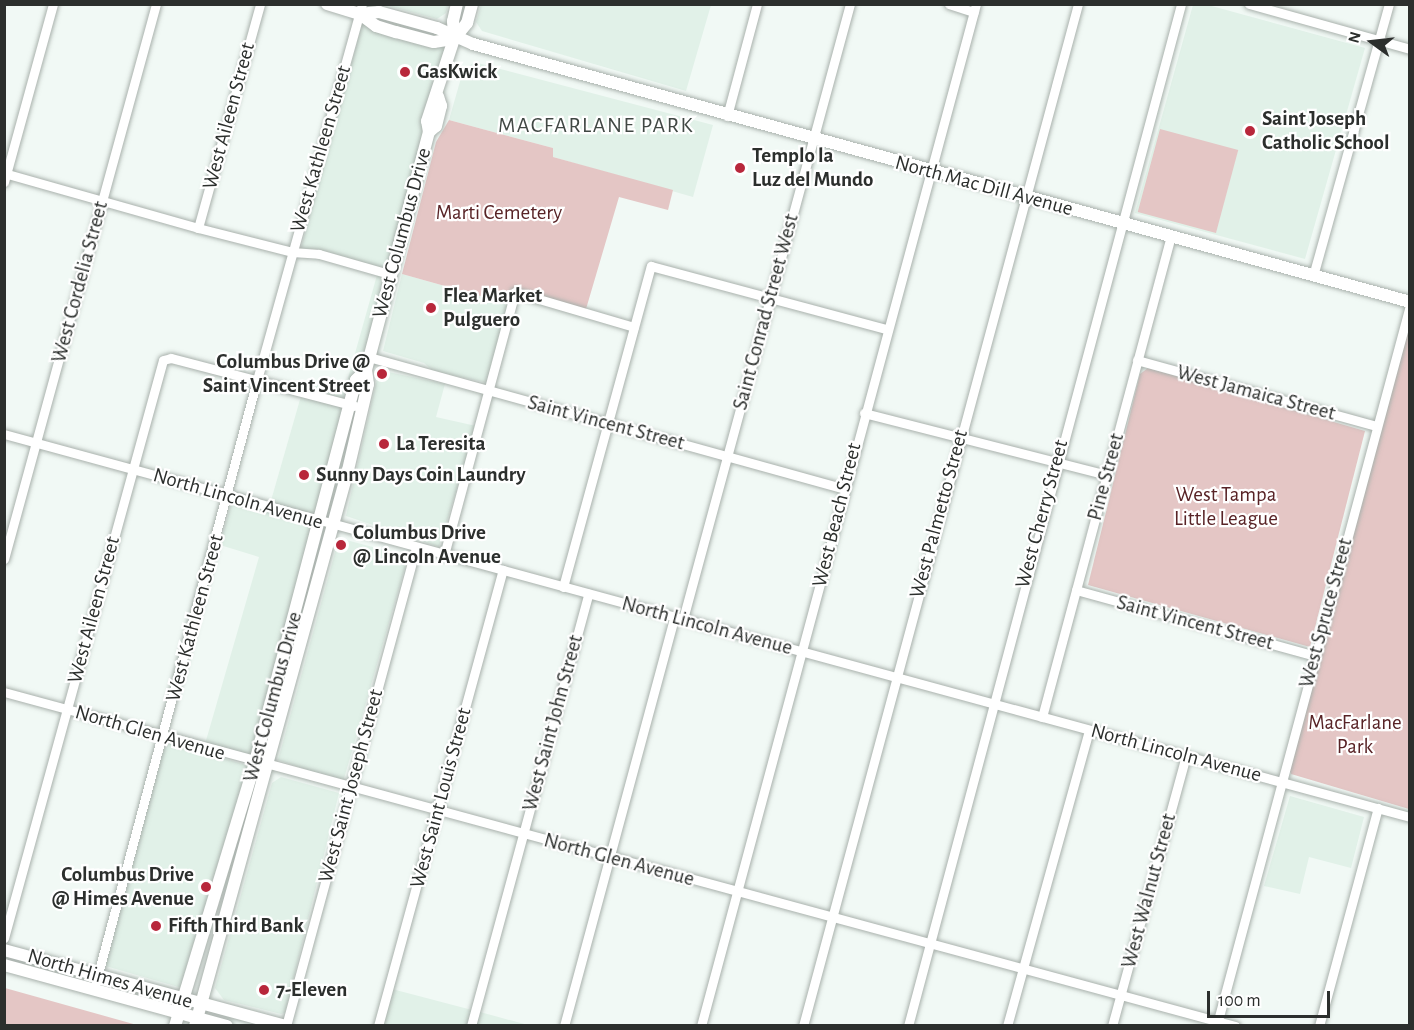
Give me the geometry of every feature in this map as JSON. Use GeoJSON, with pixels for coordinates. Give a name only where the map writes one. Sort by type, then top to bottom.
{"type":"FeatureCollection","features":[{"type":"Feature","properties":{"kind":"main road","name":"North Mac Dill Avenue"},"geometry":{"type":"LineString","coordinates":[[327,4],[361,9],[376,26],[425,40],[454,39],[1410,303]]}},
{"type":"Feature","properties":{"kind":"main road","name":"West Columbus Drive"},"geometry":{"type":"LineString","coordinates":[[196,1022],[321,522],[356,406],[368,384],[366,370],[369,357],[389,274],[429,132],[427,121],[438,96],[454,39],[453,21],[457,4]]}},
{"type":"Feature","properties":{"kind":"main road","name":"West Columbus Drive"},"geometry":{"type":"LineString","coordinates":[[454,39],[467,23],[472,4]]}},
{"type":"Feature","properties":{"kind":"main road","name":"West Columbus Drive"},"geometry":{"type":"LineString","coordinates":[[175,1026],[261,764],[333,525],[356,406]]}},
{"type":"Feature","properties":{"kind":"main road","name":"North Himes Avenue"},"geometry":{"type":"LineString","coordinates":[[4,950],[286,1026]]}},
{"type":"Feature","properties":{"kind":"main road","name":"North Himes Avenue"},"geometry":{"type":"LineString","coordinates":[[4,965],[178,1012],[196,1022],[227,1026]]}},
{"type":"Feature","properties":{"kind":"street"},"geometry":{"type":"LineString","coordinates":[[52,4],[5,176],[292,252],[319,254],[389,274]]}},
{"type":"Feature","properties":{"kind":"street","name":"West Cordelia Street"},"geometry":{"type":"LineString","coordinates":[[4,559],[156,4]]}},
{"type":"Feature","properties":{"kind":"street","name":"West Aileen Street"},"geometry":{"type":"LineString","coordinates":[[198,228],[260,4]]}},
{"type":"Feature","properties":{"kind":"street"},"geometry":{"type":"LineString","coordinates":[[727,116],[757,4]]}},
{"type":"Feature","properties":{"kind":"street","name":"Saint Conrad Street West"},"geometry":{"type":"LineString","coordinates":[[564,1026],[678,618],[727,456],[850,4]]}},
{"type":"Feature","properties":{"kind":"street"},"geometry":{"type":"LineString","coordinates":[[948,4],[975,8]]}},
{"type":"Feature","properties":{"kind":"street","name":"West Palmetto Street"},"geometry":{"type":"LineString","coordinates":[[804,1026],[959,437],[1078,4]]}},
{"type":"Feature","properties":{"kind":"street","name":"West Cherry Street"},"geometry":{"type":"LineString","coordinates":[[908,1026],[1056,462],[1181,4]]}},
{"type":"Feature","properties":{"kind":"street"},"geometry":{"type":"LineString","coordinates":[[1249,4],[1285,9],[1379,41],[1410,49]]}},
{"type":"Feature","properties":{"kind":"street"},"geometry":{"type":"LineString","coordinates":[[1313,276],[1389,4]]}},
{"type":"Feature","properties":{"kind":"street","name":"West Beach Street"},"geometry":{"type":"LineString","coordinates":[[701,1026],[886,329],[975,8]]}},
{"type":"Feature","properties":{"kind":"street","name":"West Kathleen Street"},"geometry":{"type":"LineString","coordinates":[[94,989],[228,496],[257,380],[361,9]]}},
{"type":"Feature","properties":{"kind":"street","name":"Pine Street"},"geometry":{"type":"LineString","coordinates":[[1042,717],[1171,237]]}},
{"type":"Feature","properties":{"kind":"street"},"geometry":{"type":"LineString","coordinates":[[563,587],[651,266],[886,329]]}},
{"type":"Feature","properties":{"kind":"street"},"geometry":{"type":"LineString","coordinates":[[444,555],[515,292],[634,327]]}},
{"type":"Feature","properties":{"kind":"street","name":"West Spruce Street"},"geometry":{"type":"LineString","coordinates":[[1217,1023],[1280,781],[1410,303]]}},
{"type":"Feature","properties":{"kind":"street","name":"Saint Vincent Street"},"geometry":{"type":"LineString","coordinates":[[369,357],[844,489]]}},
{"type":"Feature","properties":{"kind":"street","name":"West Aileen Street"},"geometry":{"type":"LineString","coordinates":[[4,938],[163,360],[171,358],[257,380]]}},
{"type":"Feature","properties":{"kind":"street","name":"West Jamaica Street"},"geometry":{"type":"LineString","coordinates":[[1137,360],[1376,426]]}},
{"type":"Feature","properties":{"kind":"street"},"geometry":{"type":"LineString","coordinates":[[257,380],[356,406]]}},
{"type":"Feature","properties":{"kind":"street"},"geometry":{"type":"LineString","coordinates":[[864,413],[1107,476]]}},
{"type":"Feature","properties":{"kind":"street","name":"North Lincoln Avenue"},"geometry":{"type":"LineString","coordinates":[[4,434],[1410,817]]}},
{"type":"Feature","properties":{"kind":"street","name":"West Saint Joseph Street"},"geometry":{"type":"LineString","coordinates":[[286,1026],[416,548]]}},
{"type":"Feature","properties":{"kind":"street","name":"West Saint Louis Street"},"geometry":{"type":"LineString","coordinates":[[378,1026],[503,570]]}},
{"type":"Feature","properties":{"kind":"street","name":"Saint Vincent Street"},"geometry":{"type":"LineString","coordinates":[[1076,590],[1315,656]]}},
{"type":"Feature","properties":{"kind":"street","name":"West Saint John Street"},"geometry":{"type":"LineString","coordinates":[[471,1026],[588,594]]}},
{"type":"Feature","properties":{"kind":"street","name":"North Glen Avenue"},"geometry":{"type":"LineString","coordinates":[[4,692],[261,764],[930,942],[1217,1023],[1235,1026]]}},
{"type":"Feature","properties":{"kind":"street"},"geometry":{"type":"LineString","coordinates":[[1007,1026],[1089,730]]}},
{"type":"Feature","properties":{"kind":"street","name":"West Walnut Street"},"geometry":{"type":"LineString","coordinates":[[1112,1026],[1186,756]]}},
{"type":"Feature","properties":{"kind":"street"},"geometry":{"type":"LineString","coordinates":[[1319,1026],[1378,808]]}},
{"type":"Feature","properties":{"kind":"shaded area"},"geometry":{"type":"Polygon","coordinates":[[[481,4],[711,5],[686,91],[482,31],[476,22],[481,4]]]}},
{"type":"Feature","properties":{"kind":"shaded area"},"geometry":{"type":"Polygon","coordinates":[[[385,5],[448,5],[446,13],[437,19],[385,5]]]}},
{"type":"Feature","properties":{"kind":"shaded area","name":"Saint Joseph Catholic School"},"geometry":{"type":"Polygon","coordinates":[[[1193,5],[1208,5],[1365,48],[1305,259],[1135,213],[1193,5]]]}},
{"type":"Feature","properties":{"kind":"shaded area"},"geometry":{"type":"Polygon","coordinates":[[[363,21],[448,45],[386,269],[320,250],[301,248],[363,21]]]}},
{"type":"Feature","properties":{"kind":"shaded area"},"geometry":{"type":"Polygon","coordinates":[[[474,62],[713,125],[693,197],[553,157],[553,148],[449,120],[463,71],[474,62]]]}},
{"type":"Feature","properties":{"kind":"shaded area"},"geometry":{"type":"Polygon","coordinates":[[[402,274],[509,304],[488,383],[433,371],[424,363],[383,351],[402,274]]]}},
{"type":"Feature","properties":{"kind":"shaded area"},"geometry":{"type":"Polygon","coordinates":[[[377,275],[384,277],[353,402],[304,388],[305,383],[345,389],[377,275]]]}},
{"type":"Feature","properties":{"kind":"shaded area"},"geometry":{"type":"Polygon","coordinates":[[[379,370],[445,384],[436,417],[476,426],[439,547],[346,516],[379,370]]]}},
{"type":"Feature","properties":{"kind":"shaded area"},"geometry":{"type":"Polygon","coordinates":[[[301,396],[351,410],[320,517],[270,503],[301,396]]]}},
{"type":"Feature","properties":{"kind":"shaded area"},"geometry":{"type":"Polygon","coordinates":[[[232,501],[321,526],[258,759],[205,744],[259,557],[220,545],[232,501]]]}},
{"type":"Feature","properties":{"kind":"shaded area"},"geometry":{"type":"Polygon","coordinates":[[[339,538],[406,556],[406,564],[343,782],[278,760],[339,538]]]}},
{"type":"Feature","properties":{"kind":"shaded area"},"geometry":{"type":"Polygon","coordinates":[[[166,742],[255,768],[191,991],[102,965],[166,742]]]}},
{"type":"Feature","properties":{"kind":"shaded area"},"geometry":{"type":"Polygon","coordinates":[[[281,777],[339,793],[285,1013],[281,1014],[224,1000],[215,988],[272,783],[281,777]]]}},
{"type":"Feature","properties":{"kind":"shaded area"},"geometry":{"type":"Polygon","coordinates":[[[1290,796],[1364,817],[1351,868],[1309,857],[1300,894],[1264,886],[1290,796]]]}},
{"type":"Feature","properties":{"kind":"shaded area"},"geometry":{"type":"Polygon","coordinates":[[[392,989],[472,1010],[467,1025],[383,1026],[392,989]]]}},
{"type":"Feature","properties":{"kind":"shaded area"},"geometry":{"type":"Polygon","coordinates":[[[480,1012],[528,1025],[476,1025],[480,1012]]]}},
{"type":"Feature","properties":{"kind":"green space","name":"Marti Cemetery"},"geometry":{"type":"Polygon","coordinates":[[[449,120],[553,148],[553,157],[673,190],[668,210],[619,197],[586,309],[513,289],[509,304],[402,274],[436,142],[449,120]]]}},
{"type":"Feature","properties":{"kind":"green space"},"geometry":{"type":"Polygon","coordinates":[[[1160,129],[1238,150],[1216,233],[1138,212],[1160,129]]]}},
{"type":"Feature","properties":{"kind":"green space","name":"MacFarlane Park"},"geometry":{"type":"Polygon","coordinates":[[[1409,324],[1409,809],[1291,774],[1289,768],[1409,324]]]}},
{"type":"Feature","properties":{"kind":"green space","name":"West Tampa Little League"},"geometry":{"type":"Polygon","coordinates":[[[1148,368],[1365,431],[1310,647],[1088,585],[1140,374],[1148,368]]]}},
{"type":"Feature","properties":{"kind":"green space"},"geometry":{"type":"Polygon","coordinates":[[[5,988],[137,1025],[5,1025],[5,988]]]}},
{"type":"Feature","properties":{"kind":"place","name":"GasKwick"},"geometry":{"type":"Point","coordinates":[405,72]}},
{"type":"Feature","properties":{"kind":"place","name":"Saint Joseph Catholic School"},"geometry":{"type":"Point","coordinates":[1250,131]}},
{"type":"Feature","properties":{"kind":"place","name":"Templo la Luz del Mundo"},"geometry":{"type":"Point","coordinates":[740,168]}},
{"type":"Feature","properties":{"kind":"place","name":"Flea Market Pulguero"},"geometry":{"type":"Point","coordinates":[431,308]}},
{"type":"Feature","properties":{"kind":"place","name":"Columbus Drive @ Saint Vincent Street"},"geometry":{"type":"Point","coordinates":[382,374]}},
{"type":"Feature","properties":{"kind":"place","name":"La Teresita"},"geometry":{"type":"Point","coordinates":[384,444]}},
{"type":"Feature","properties":{"kind":"place","name":"Sunny Days Coin Laundry"},"geometry":{"type":"Point","coordinates":[304,475]}},
{"type":"Feature","properties":{"kind":"place","name":"Columbus Drive @ Lincoln Avenue"},"geometry":{"type":"Point","coordinates":[341,545]}},
{"type":"Feature","properties":{"kind":"place","name":"Columbus Drive @ Himes Avenue"},"geometry":{"type":"Point","coordinates":[206,887]}},
{"type":"Feature","properties":{"kind":"place","name":"Fifth Third Bank"},"geometry":{"type":"Point","coordinates":[156,926]}},
{"type":"Feature","properties":{"kind":"place","name":"7-Eleven"},"geometry":{"type":"Point","coordinates":[264,990]}},
{"type":"Feature","properties":{"kind":"district","name":"MACFARLANE PARK"},"geometry":{"type":"Point","coordinates":[596,126]}}]}
